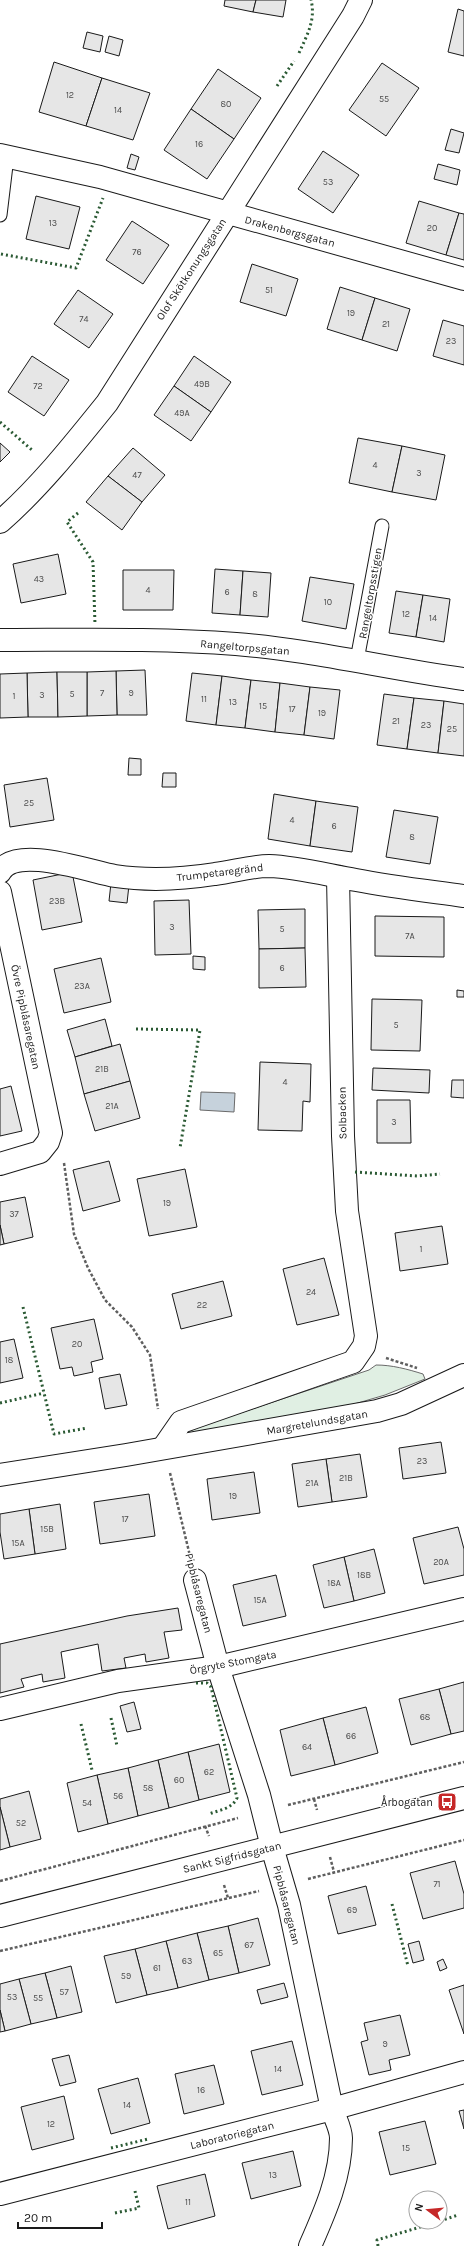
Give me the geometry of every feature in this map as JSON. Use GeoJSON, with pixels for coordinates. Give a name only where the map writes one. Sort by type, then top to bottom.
{"type":"FeatureCollection","features":[{"type":"Feature","properties":{"kind":"street","name":"Olof Skötkonungsgatan"},"geometry":{"type":"LineString","coordinates":[[0,522],[15,509],[62,457],[107,403],[353,16],[361,0]]}},
{"type":"Feature","properties":{"kind":"street","name":"Drakenbergsgatan"},"geometry":{"type":"LineString","coordinates":[[4,156],[100,177],[464,279]]}},
{"type":"Feature","properties":{"kind":"street","name":"Rangeltorpsgatan"},"geometry":{"type":"LineString","coordinates":[[0,640],[128,640],[237,644],[357,660],[415,672],[464,679]]}},
{"type":"Feature","properties":{"kind":"street","name":"Trumpetaregränd"},"geometry":{"type":"LineString","coordinates":[[1,870],[10,862],[25,860],[51,861],[115,876],[149,879],[214,874],[268,866],[464,896]]}},
{"type":"Feature","properties":{"kind":"street","name":"Solbacken"},"geometry":{"type":"LineString","coordinates":[[338,877],[343,1143],[347,1211],[366,1336],[364,1346]]}},
{"type":"Feature","properties":{"kind":"street","name":"Övre Pipblåsaregatan"},"geometry":{"type":"LineString","coordinates":[[0,892],[4,930],[50,1124],[48,1142],[40,1152],[0,1164]]}},
{"type":"Feature","properties":{"kind":"street"},"geometry":{"type":"LineString","coordinates":[[163,1448],[181,1422],[353,1362],[364,1346]]}},
{"type":"Feature","properties":{"kind":"street","name":"Margretelundsgatan"},"geometry":{"type":"LineString","coordinates":[[0,1475],[377,1411],[401,1404],[460,1377]]}},
{"type":"Feature","properties":{"kind":"street","name":"Pipblåsaregatan"},"geometry":{"type":"LineString","coordinates":[[195,1580],[218,1667],[259,1795],[262,1812],[284,1885],[332,2109],[342,2136],[338,2170],[324,2214],[310,2246]]}},
{"type":"Feature","properties":{"kind":"street","name":"Örgryte Stomgata"},"geometry":{"type":"LineString","coordinates":[[0,1709],[118,1681],[218,1667],[464,1609]]}},
{"type":"Feature","properties":{"kind":"street","name":"Sankt Sigfridsgatan"},"geometry":{"type":"LineString","coordinates":[[0,1916],[464,1798]]}},
{"type":"Feature","properties":{"kind":"street","name":"Laboratoriegatan"},"geometry":{"type":"LineString","coordinates":[[0,2194],[332,2109],[464,2072]]}},
{"type":"Feature","properties":{"kind":"lane"},"geometry":{"type":"LineString","coordinates":[[0,215],[4,156]]}},
{"type":"Feature","properties":{"kind":"lane","name":"Rangeltorpsstigen"},"geometry":{"type":"LineString","coordinates":[[357,660],[382,526]]}},
{"type":"Feature","properties":{"kind":"path","name":"Pipblåsaregatan"},"geometry":{"type":"LineString","coordinates":[[64,1161],[74,1234],[88,1268],[105,1300],[132,1327],[150,1356],[163,1448],[180,1509],[195,1580]]}},
{"type":"Feature","properties":{"kind":"path"},"geometry":{"type":"LineString","coordinates":[[364,1346],[390,1360],[460,1377]]}},
{"type":"Feature","properties":{"kind":"path"},"geometry":{"type":"LineString","coordinates":[[0,1881],[262,1812],[464,1762]]}},
{"type":"Feature","properties":{"kind":"path"},"geometry":{"type":"LineString","coordinates":[[0,1951],[284,1885],[464,1840]]}},
{"type":"Feature","properties":{"kind":"green space"},"geometry":{"type":"Polygon","coordinates":[[[376,1365],[411,1370],[423,1374],[425,1379],[385,1395],[351,1405],[179,1436],[204,1425],[369,1370],[376,1365]]]}},
{"type":"Feature","properties":{"kind":"shaded area"},"geometry":{"type":"Polygon","coordinates":[[[201,1092],[235,1093],[234,1112],[200,1110],[201,1092]]]}},
{"type":"Feature","properties":{"kind":"building"},"geometry":{"type":"Polygon","coordinates":[[[225,0],[256,0],[253,12],[224,6],[225,0]]]}},
{"type":"Feature","properties":{"kind":"building"},"geometry":{"type":"Polygon","coordinates":[[[256,0],[286,0],[283,17],[253,12],[256,0]]]}},
{"type":"Feature","properties":{"kind":"building"},"geometry":{"type":"Polygon","coordinates":[[[458,9],[464,11],[464,56],[448,52],[458,9]]]}},
{"type":"Feature","properties":{"kind":"building"},"geometry":{"type":"Polygon","coordinates":[[[87,32],[103,36],[100,52],[83,48],[87,32]]]}},
{"type":"Feature","properties":{"kind":"building"},"geometry":{"type":"Polygon","coordinates":[[[109,36],[123,40],[119,56],[105,52],[109,36]]]}},
{"type":"Feature","properties":{"kind":"building"},"geometry":{"type":"Polygon","coordinates":[[[54,62],[102,78],[86,126],[39,112],[54,62]]]}},
{"type":"Feature","properties":{"kind":"building"},"geometry":{"type":"Polygon","coordinates":[[[382,63],[419,88],[386,136],[349,110],[382,63]]]}},
{"type":"Feature","properties":{"kind":"building"},"geometry":{"type":"Polygon","coordinates":[[[218,69],[261,98],[234,139],[191,109],[218,69]]]}},
{"type":"Feature","properties":{"kind":"building"},"geometry":{"type":"Polygon","coordinates":[[[102,78],[150,93],[133,140],[86,126],[102,78]]]}},
{"type":"Feature","properties":{"kind":"building"},"geometry":{"type":"Polygon","coordinates":[[[191,109],[234,139],[207,179],[164,150],[191,109]]]}},
{"type":"Feature","properties":{"kind":"building"},"geometry":{"type":"Polygon","coordinates":[[[451,129],[464,133],[459,153],[445,150],[451,129]]]}},
{"type":"Feature","properties":{"kind":"building"},"geometry":{"type":"Polygon","coordinates":[[[323,151],[359,175],[333,213],[298,189],[323,151]]]}},
{"type":"Feature","properties":{"kind":"building"},"geometry":{"type":"Polygon","coordinates":[[[131,154],[139,157],[135,170],[127,168],[131,154]]]}},
{"type":"Feature","properties":{"kind":"building"},"geometry":{"type":"Polygon","coordinates":[[[438,164],[460,170],[457,185],[434,179],[438,164]]]}},
{"type":"Feature","properties":{"kind":"building"},"geometry":{"type":"Polygon","coordinates":[[[36,196],[80,207],[69,249],[26,239],[36,196]]]}},
{"type":"Feature","properties":{"kind":"building"},"geometry":{"type":"Polygon","coordinates":[[[419,201],[459,213],[446,255],[406,243],[419,201]]]}},
{"type":"Feature","properties":{"kind":"building"},"geometry":{"type":"Polygon","coordinates":[[[459,213],[464,214],[464,260],[446,255],[459,213]]]}},
{"type":"Feature","properties":{"kind":"building"},"geometry":{"type":"Polygon","coordinates":[[[132,221],[169,245],[143,284],[106,260],[132,221]]]}},
{"type":"Feature","properties":{"kind":"building"},"geometry":{"type":"Polygon","coordinates":[[[252,264],[298,279],[286,316],[240,302],[252,264]]]}},
{"type":"Feature","properties":{"kind":"building"},"geometry":{"type":"Polygon","coordinates":[[[340,287],[375,298],[362,340],[327,329],[340,287]]]}},
{"type":"Feature","properties":{"kind":"building"},"geometry":{"type":"Polygon","coordinates":[[[78,290],[113,314],[89,348],[54,324],[78,290]]]}},
{"type":"Feature","properties":{"kind":"building"},"geometry":{"type":"Polygon","coordinates":[[[375,298],[410,309],[397,351],[362,340],[375,298]]]}},
{"type":"Feature","properties":{"kind":"building"},"geometry":{"type":"Polygon","coordinates":[[[443,320],[464,326],[464,365],[433,356],[443,320]]]}},
{"type":"Feature","properties":{"kind":"building"},"geometry":{"type":"Polygon","coordinates":[[[32,356],[69,380],[44,416],[8,392],[32,356]]]}},
{"type":"Feature","properties":{"kind":"building"},"geometry":{"type":"Polygon","coordinates":[[[194,356],[231,382],[211,412],[174,386],[194,356]]]}},
{"type":"Feature","properties":{"kind":"building"},"geometry":{"type":"Polygon","coordinates":[[[174,386],[211,412],[191,441],[154,415],[174,386]]]}},
{"type":"Feature","properties":{"kind":"building"},"geometry":{"type":"Polygon","coordinates":[[[358,438],[402,446],[392,492],[349,483],[358,438]]]}},
{"type":"Feature","properties":{"kind":"building"},"geometry":{"type":"Polygon","coordinates":[[[0,443],[10,452],[0,462],[0,443]]]}},
{"type":"Feature","properties":{"kind":"building"},"geometry":{"type":"Polygon","coordinates":[[[402,446],[445,455],[436,500],[392,492],[402,446]]]}},
{"type":"Feature","properties":{"kind":"building"},"geometry":{"type":"Polygon","coordinates":[[[133,448],[165,475],[142,502],[108,476],[133,448]]]}},
{"type":"Feature","properties":{"kind":"building"},"geometry":{"type":"Polygon","coordinates":[[[108,476],[142,502],[122,530],[86,502],[108,476]]]}},
{"type":"Feature","properties":{"kind":"building"},"geometry":{"type":"Polygon","coordinates":[[[58,554],[66,594],[21,603],[13,564],[58,554]]]}},
{"type":"Feature","properties":{"kind":"building"},"geometry":{"type":"Polygon","coordinates":[[[215,569],[243,571],[240,615],[212,613],[215,569]]]}},
{"type":"Feature","properties":{"kind":"building"},"geometry":{"type":"Polygon","coordinates":[[[123,570],[174,570],[173,610],[123,610],[123,570]]]}},
{"type":"Feature","properties":{"kind":"building"},"geometry":{"type":"Polygon","coordinates":[[[243,571],[271,573],[268,617],[240,615],[243,571]]]}},
{"type":"Feature","properties":{"kind":"building"},"geometry":{"type":"Polygon","coordinates":[[[310,577],[354,584],[346,629],[302,621],[310,577]]]}},
{"type":"Feature","properties":{"kind":"building"},"geometry":{"type":"Polygon","coordinates":[[[396,591],[423,595],[416,637],[389,633],[396,591]]]}},
{"type":"Feature","properties":{"kind":"building"},"geometry":{"type":"Polygon","coordinates":[[[423,595],[450,599],[444,642],[416,637],[423,595]]]}},
{"type":"Feature","properties":{"kind":"building"},"geometry":{"type":"Polygon","coordinates":[[[145,670],[147,715],[117,715],[116,671],[145,670]]]}},
{"type":"Feature","properties":{"kind":"building"},"geometry":{"type":"Polygon","coordinates":[[[116,671],[117,715],[87,716],[87,672],[116,671]]]}},
{"type":"Feature","properties":{"kind":"building"},"geometry":{"type":"Polygon","coordinates":[[[57,672],[58,717],[28,717],[27,673],[57,672]]]}},
{"type":"Feature","properties":{"kind":"building"},"geometry":{"type":"Polygon","coordinates":[[[57,672],[87,672],[87,716],[58,717],[57,672]]]}},
{"type":"Feature","properties":{"kind":"building"},"geometry":{"type":"Polygon","coordinates":[[[27,673],[28,717],[0,718],[0,674],[27,673]]]}},
{"type":"Feature","properties":{"kind":"building"},"geometry":{"type":"Polygon","coordinates":[[[192,673],[222,676],[216,725],[186,721],[192,673]]]}},
{"type":"Feature","properties":{"kind":"building"},"geometry":{"type":"Polygon","coordinates":[[[222,676],[251,680],[245,728],[216,725],[222,676]]]}},
{"type":"Feature","properties":{"kind":"building"},"geometry":{"type":"Polygon","coordinates":[[[251,680],[280,683],[275,732],[245,728],[251,680]]]}},
{"type":"Feature","properties":{"kind":"building"},"geometry":{"type":"Polygon","coordinates":[[[280,683],[310,687],[304,735],[275,732],[280,683]]]}},
{"type":"Feature","properties":{"kind":"building"},"geometry":{"type":"Polygon","coordinates":[[[310,687],[340,690],[334,739],[304,735],[310,687]]]}},
{"type":"Feature","properties":{"kind":"building"},"geometry":{"type":"Polygon","coordinates":[[[384,694],[414,698],[407,749],[377,745],[384,694]]]}},
{"type":"Feature","properties":{"kind":"building"},"geometry":{"type":"Polygon","coordinates":[[[414,698],[444,701],[438,753],[407,749],[414,698]]]}},
{"type":"Feature","properties":{"kind":"building"},"geometry":{"type":"Polygon","coordinates":[[[444,701],[464,704],[464,756],[438,753],[444,701]]]}},
{"type":"Feature","properties":{"kind":"building"},"geometry":{"type":"Polygon","coordinates":[[[129,758],[141,759],[141,775],[128,775],[129,758]]]}},
{"type":"Feature","properties":{"kind":"building"},"geometry":{"type":"Polygon","coordinates":[[[163,773],[176,773],[176,787],[162,787],[163,773]]]}},
{"type":"Feature","properties":{"kind":"building"},"geometry":{"type":"Polygon","coordinates":[[[47,778],[54,820],[10,827],[4,785],[47,778]]]}},
{"type":"Feature","properties":{"kind":"building"},"geometry":{"type":"Polygon","coordinates":[[[274,794],[316,801],[310,846],[268,839],[274,794]]]}},
{"type":"Feature","properties":{"kind":"building"},"geometry":{"type":"Polygon","coordinates":[[[316,801],[358,807],[352,852],[310,846],[316,801]]]}},
{"type":"Feature","properties":{"kind":"building"},"geometry":{"type":"Polygon","coordinates":[[[394,810],[438,817],[430,864],[386,857],[394,810]]]}},
{"type":"Feature","properties":{"kind":"building"},"geometry":{"type":"Polygon","coordinates":[[[72,872],[82,922],[42,930],[33,880],[72,872]]]}},
{"type":"Feature","properties":{"kind":"building"},"geometry":{"type":"Polygon","coordinates":[[[111,883],[129,885],[127,903],[109,901],[111,883]]]}},
{"type":"Feature","properties":{"kind":"building"},"geometry":{"type":"Polygon","coordinates":[[[189,900],[191,954],[155,955],[154,901],[189,900]]]}},
{"type":"Feature","properties":{"kind":"building"},"geometry":{"type":"Polygon","coordinates":[[[305,909],[305,948],[259,949],[258,910],[305,909]]]}},
{"type":"Feature","properties":{"kind":"building"},"geometry":{"type":"Polygon","coordinates":[[[375,916],[444,917],[444,957],[375,956],[375,916]]]}},
{"type":"Feature","properties":{"kind":"building"},"geometry":{"type":"Polygon","coordinates":[[[305,948],[306,987],[259,988],[259,949],[305,948]]]}},
{"type":"Feature","properties":{"kind":"building"},"geometry":{"type":"Polygon","coordinates":[[[193,956],[205,957],[205,970],[193,969],[193,956]]]}},
{"type":"Feature","properties":{"kind":"building"},"geometry":{"type":"Polygon","coordinates":[[[101,958],[111,1002],[64,1013],[54,969],[101,958]]]}},
{"type":"Feature","properties":{"kind":"building"},"geometry":{"type":"Polygon","coordinates":[[[457,990],[464,991],[464,997],[457,997],[457,990]]]}},
{"type":"Feature","properties":{"kind":"building"},"geometry":{"type":"Polygon","coordinates":[[[372,999],[422,1000],[420,1051],[371,1050],[372,999]]]}},
{"type":"Feature","properties":{"kind":"building"},"geometry":{"type":"Polygon","coordinates":[[[105,1019],[112,1046],[75,1057],[67,1030],[105,1019]]]}},
{"type":"Feature","properties":{"kind":"building"},"geometry":{"type":"Polygon","coordinates":[[[120,1044],[130,1081],[84,1094],[75,1057],[120,1044]]]}},
{"type":"Feature","properties":{"kind":"building"},"geometry":{"type":"Polygon","coordinates":[[[260,1062],[311,1064],[310,1102],[303,1101],[302,1131],[258,1130],[260,1062]]]}},
{"type":"Feature","properties":{"kind":"building"},"geometry":{"type":"Polygon","coordinates":[[[373,1068],[430,1070],[429,1093],[372,1090],[373,1068]]]}},
{"type":"Feature","properties":{"kind":"building"},"geometry":{"type":"Polygon","coordinates":[[[452,1080],[464,1080],[464,1098],[451,1097],[452,1080]]]}},
{"type":"Feature","properties":{"kind":"building"},"geometry":{"type":"Polygon","coordinates":[[[130,1081],[140,1118],[95,1131],[84,1094],[130,1081]]]}},
{"type":"Feature","properties":{"kind":"building"},"geometry":{"type":"Polygon","coordinates":[[[11,1086],[22,1131],[0,1136],[0,1089],[11,1086]]]}},
{"type":"Feature","properties":{"kind":"building"},"geometry":{"type":"Polygon","coordinates":[[[377,1100],[410,1100],[411,1143],[377,1143],[377,1100]]]}},
{"type":"Feature","properties":{"kind":"building"},"geometry":{"type":"Polygon","coordinates":[[[109,1161],[120,1201],[83,1211],[73,1170],[109,1161]]]}},
{"type":"Feature","properties":{"kind":"building"},"geometry":{"type":"Polygon","coordinates":[[[185,1169],[197,1227],[149,1236],[137,1179],[185,1169]]]}},
{"type":"Feature","properties":{"kind":"building"},"geometry":{"type":"Polygon","coordinates":[[[25,1197],[33,1237],[4,1244],[0,1225],[0,1202],[25,1197]]]}},
{"type":"Feature","properties":{"kind":"building"},"geometry":{"type":"Polygon","coordinates":[[[0,1225],[4,1244],[0,1245],[0,1225]]]}},
{"type":"Feature","properties":{"kind":"building"},"geometry":{"type":"Polygon","coordinates":[[[442,1226],[448,1264],[400,1271],[395,1233],[442,1226]]]}},
{"type":"Feature","properties":{"kind":"building"},"geometry":{"type":"Polygon","coordinates":[[[324,1258],[339,1315],[297,1325],[283,1269],[324,1258]]]}},
{"type":"Feature","properties":{"kind":"building"},"geometry":{"type":"Polygon","coordinates":[[[223,1281],[232,1316],[181,1329],[172,1294],[223,1281]]]}},
{"type":"Feature","properties":{"kind":"building"},"geometry":{"type":"Polygon","coordinates":[[[94,1319],[103,1359],[91,1362],[93,1372],[74,1376],[72,1367],[60,1369],[51,1328],[94,1319]]]}},
{"type":"Feature","properties":{"kind":"building"},"geometry":{"type":"Polygon","coordinates":[[[14,1339],[23,1378],[0,1383],[0,1342],[14,1339]]]}},
{"type":"Feature","properties":{"kind":"building"},"geometry":{"type":"Polygon","coordinates":[[[120,1374],[127,1405],[105,1409],[99,1378],[120,1374]]]}},
{"type":"Feature","properties":{"kind":"building"},"geometry":{"type":"Polygon","coordinates":[[[441,1442],[446,1473],[403,1479],[399,1448],[441,1442]]]}},
{"type":"Feature","properties":{"kind":"building"},"geometry":{"type":"Polygon","coordinates":[[[360,1454],[367,1497],[332,1502],[326,1459],[360,1454]]]}},
{"type":"Feature","properties":{"kind":"building"},"geometry":{"type":"Polygon","coordinates":[[[326,1459],[332,1502],[298,1507],[292,1464],[326,1459]]]}},
{"type":"Feature","properties":{"kind":"building"},"geometry":{"type":"Polygon","coordinates":[[[254,1472],[260,1513],[212,1520],[207,1479],[254,1472]]]}},
{"type":"Feature","properties":{"kind":"building"},"geometry":{"type":"Polygon","coordinates":[[[149,1494],[155,1536],[100,1544],[94,1502],[149,1494]]]}},
{"type":"Feature","properties":{"kind":"building"},"geometry":{"type":"Polygon","coordinates":[[[60,1504],[66,1549],[35,1554],[29,1509],[60,1504]]]}},
{"type":"Feature","properties":{"kind":"building"},"geometry":{"type":"Polygon","coordinates":[[[29,1509],[35,1554],[4,1559],[0,1532],[0,1514],[29,1509]]]}},
{"type":"Feature","properties":{"kind":"building"},"geometry":{"type":"Polygon","coordinates":[[[458,1527],[464,1549],[464,1575],[424,1584],[413,1538],[458,1527]]]}},
{"type":"Feature","properties":{"kind":"building"},"geometry":{"type":"Polygon","coordinates":[[[374,1549],[385,1593],[354,1601],[344,1557],[374,1549]]]}},
{"type":"Feature","properties":{"kind":"building"},"geometry":{"type":"Polygon","coordinates":[[[344,1557],[354,1601],[324,1608],[313,1565],[344,1557]]]}},
{"type":"Feature","properties":{"kind":"building"},"geometry":{"type":"Polygon","coordinates":[[[276,1575],[286,1616],[243,1626],[233,1585],[276,1575]]]}},
{"type":"Feature","properties":{"kind":"building"},"geometry":{"type":"Polygon","coordinates":[[[178,1608],[182,1630],[164,1632],[169,1658],[146,1662],[145,1654],[124,1658],[126,1668],[102,1671],[98,1644],[61,1652],[65,1678],[43,1682],[42,1674],[21,1679],[24,1687],[0,1693],[0,1644],[127,1616],[178,1608]]]}},
{"type":"Feature","properties":{"kind":"building"},"geometry":{"type":"Polygon","coordinates":[[[464,1682],[464,1731],[451,1734],[439,1689],[464,1682]]]}},
{"type":"Feature","properties":{"kind":"building"},"geometry":{"type":"Polygon","coordinates":[[[439,1689],[451,1734],[411,1745],[399,1699],[439,1689]]]}},
{"type":"Feature","properties":{"kind":"building"},"geometry":{"type":"Polygon","coordinates":[[[134,1702],[141,1729],[127,1732],[120,1706],[134,1702]]]}},
{"type":"Feature","properties":{"kind":"building"},"geometry":{"type":"Polygon","coordinates":[[[366,1707],[378,1753],[335,1765],[323,1718],[366,1707]]]}},
{"type":"Feature","properties":{"kind":"building"},"geometry":{"type":"Polygon","coordinates":[[[323,1718],[335,1765],[291,1776],[280,1730],[323,1718]]]}},
{"type":"Feature","properties":{"kind":"building"},"geometry":{"type":"Polygon","coordinates":[[[219,1744],[230,1792],[199,1800],[188,1752],[219,1744]]]}},
{"type":"Feature","properties":{"kind":"building"},"geometry":{"type":"Polygon","coordinates":[[[188,1752],[199,1800],[169,1808],[158,1760],[188,1752]]]}},
{"type":"Feature","properties":{"kind":"building"},"geometry":{"type":"Polygon","coordinates":[[[158,1760],[169,1808],[138,1816],[128,1768],[158,1760]]]}},
{"type":"Feature","properties":{"kind":"building"},"geometry":{"type":"Polygon","coordinates":[[[128,1768],[138,1816],[108,1824],[97,1775],[128,1768]]]}},
{"type":"Feature","properties":{"kind":"building"},"geometry":{"type":"Polygon","coordinates":[[[97,1775],[108,1824],[78,1832],[67,1783],[97,1775]]]}},
{"type":"Feature","properties":{"kind":"building"},"geometry":{"type":"Polygon","coordinates":[[[29,1791],[41,1839],[10,1847],[0,1807],[0,1799],[29,1791]]]}},
{"type":"Feature","properties":{"kind":"building"},"geometry":{"type":"Polygon","coordinates":[[[0,1807],[10,1847],[0,1850],[0,1807]]]}},
{"type":"Feature","properties":{"kind":"building"},"geometry":{"type":"Polygon","coordinates":[[[455,1861],[464,1894],[464,1908],[423,1919],[410,1873],[455,1861]]]}},
{"type":"Feature","properties":{"kind":"building"},"geometry":{"type":"Polygon","coordinates":[[[366,1886],[376,1925],[338,1934],[328,1896],[366,1886]]]}},
{"type":"Feature","properties":{"kind":"building"},"geometry":{"type":"Polygon","coordinates":[[[258,1918],[270,1965],[239,1973],[228,1926],[258,1918]]]}},
{"type":"Feature","properties":{"kind":"building"},"geometry":{"type":"Polygon","coordinates":[[[228,1926],[239,1973],[209,1980],[197,1933],[228,1926]]]}},
{"type":"Feature","properties":{"kind":"building"},"geometry":{"type":"Polygon","coordinates":[[[197,1933],[209,1980],[178,1988],[166,1941],[197,1933]]]}},
{"type":"Feature","properties":{"kind":"building"},"geometry":{"type":"Polygon","coordinates":[[[166,1941],[178,1988],[147,1995],[135,1949],[166,1941]]]}},
{"type":"Feature","properties":{"kind":"building"},"geometry":{"type":"Polygon","coordinates":[[[419,1941],[424,1960],[413,1963],[408,1944],[419,1941]]]}},
{"type":"Feature","properties":{"kind":"building"},"geometry":{"type":"Polygon","coordinates":[[[135,1949],[147,1995],[116,2003],[104,1956],[135,1949]]]}},
{"type":"Feature","properties":{"kind":"building"},"geometry":{"type":"Polygon","coordinates":[[[443,1959],[447,1968],[440,1971],[437,1962],[443,1959]]]}},
{"type":"Feature","properties":{"kind":"building"},"geometry":{"type":"Polygon","coordinates":[[[71,1966],[82,2012],[57,2018],[45,1973],[71,1966]]]}},
{"type":"Feature","properties":{"kind":"building"},"geometry":{"type":"Polygon","coordinates":[[[45,1973],[57,2018],[31,2024],[19,1979],[45,1973]]]}},
{"type":"Feature","properties":{"kind":"building"},"geometry":{"type":"Polygon","coordinates":[[[19,1979],[31,2024],[5,2031],[0,2010],[0,1984],[19,1979]]]}},
{"type":"Feature","properties":{"kind":"building"},"geometry":{"type":"Polygon","coordinates":[[[284,1983],[288,1997],[261,2004],[257,1990],[284,1983]]]}},
{"type":"Feature","properties":{"kind":"building"},"geometry":{"type":"Polygon","coordinates":[[[464,1985],[464,2034],[449,1990],[464,1985]]]}},
{"type":"Feature","properties":{"kind":"building"},"geometry":{"type":"Polygon","coordinates":[[[0,2010],[5,2031],[0,2032],[0,2010]]]}},
{"type":"Feature","properties":{"kind":"building"},"geometry":{"type":"Polygon","coordinates":[[[400,2015],[410,2055],[389,2060],[391,2070],[369,2075],[361,2042],[368,2040],[364,2023],[400,2015]]]}},
{"type":"Feature","properties":{"kind":"building"},"geometry":{"type":"Polygon","coordinates":[[[292,2041],[303,2085],[262,2095],[251,2051],[292,2041]]]}},
{"type":"Feature","properties":{"kind":"building"},"geometry":{"type":"Polygon","coordinates":[[[69,2055],[76,2082],[60,2086],[52,2059],[69,2055]]]}},
{"type":"Feature","properties":{"kind":"building"},"geometry":{"type":"Polygon","coordinates":[[[214,2065],[224,2104],[184,2114],[175,2074],[214,2065]]]}},
{"type":"Feature","properties":{"kind":"building"},"geometry":{"type":"Polygon","coordinates":[[[138,2078],[150,2123],[111,2134],[98,2089],[138,2078]]]}},
{"type":"Feature","properties":{"kind":"building"},"geometry":{"type":"Polygon","coordinates":[[[64,2096],[74,2139],[32,2150],[21,2107],[64,2096]]]}},
{"type":"Feature","properties":{"kind":"building"},"geometry":{"type":"Polygon","coordinates":[[[464,2110],[464,2129],[459,2111],[464,2110]]]}},
{"type":"Feature","properties":{"kind":"building"},"geometry":{"type":"Polygon","coordinates":[[[425,2121],[436,2164],[390,2175],[379,2132],[425,2121]]]}},
{"type":"Feature","properties":{"kind":"building"},"geometry":{"type":"Polygon","coordinates":[[[293,2151],[301,2186],[251,2199],[242,2163],[293,2151]]]}},
{"type":"Feature","properties":{"kind":"building"},"geometry":{"type":"Polygon","coordinates":[[[205,2174],[215,2216],[168,2229],[157,2186],[205,2174]]]}},
{"type":"Feature","properties":{"kind":"hedge"},"geometry":{"type":"LineString","coordinates":[[299,53],[312,21],[311,0]]}},
{"type":"Feature","properties":{"kind":"hedge"},"geometry":{"type":"LineString","coordinates":[[277,86],[294,61]]}},
{"type":"Feature","properties":{"kind":"hedge"},"geometry":{"type":"LineString","coordinates":[[1,254],[76,268],[103,198]]}},
{"type":"Feature","properties":{"kind":"hedge"},"geometry":{"type":"LineString","coordinates":[[0,422],[32,450]]}},
{"type":"Feature","properties":{"kind":"hedge"},"geometry":{"type":"LineString","coordinates":[[78,513],[67,522],[93,562],[95,625]]}},
{"type":"Feature","properties":{"kind":"hedge"},"geometry":{"type":"LineString","coordinates":[[136,1029],[200,1030],[180,1148]]}},
{"type":"Feature","properties":{"kind":"hedge"},"geometry":{"type":"LineString","coordinates":[[355,1172],[417,1176],[440,1174]]}},
{"type":"Feature","properties":{"kind":"hedge"},"geometry":{"type":"LineString","coordinates":[[23,1307],[54,1434],[87,1428]]}},
{"type":"Feature","properties":{"kind":"hedge"},"geometry":{"type":"LineString","coordinates":[[0,1403],[44,1393]]}},
{"type":"Feature","properties":{"kind":"hedge"},"geometry":{"type":"LineString","coordinates":[[196,1683],[207,1683],[211,1687],[237,1798],[229,1807],[209,1814]]}},
{"type":"Feature","properties":{"kind":"hedge"},"geometry":{"type":"LineString","coordinates":[[111,1718],[117,1746]]}},
{"type":"Feature","properties":{"kind":"hedge"},"geometry":{"type":"LineString","coordinates":[[81,1724],[92,1770]]}},
{"type":"Feature","properties":{"kind":"hedge"},"geometry":{"type":"LineString","coordinates":[[392,1904],[408,1966]]}},
{"type":"Feature","properties":{"kind":"hedge"},"geometry":{"type":"LineString","coordinates":[[111,2148],[148,2139]]}},
{"type":"Feature","properties":{"kind":"hedge"},"geometry":{"type":"LineString","coordinates":[[115,2213],[139,2208],[135,2191]]}},
{"type":"Feature","properties":{"kind":"hedge"},"geometry":{"type":"LineString","coordinates":[[448,2218],[458,2215]]}},
{"type":"Feature","properties":{"kind":"hedge"},"geometry":{"type":"LineString","coordinates":[[378,2246],[377,2240],[410,2230]]}},
{"type":"Feature","properties":{"kind":"place","name":"Årbogatan"},"geometry":{"type":"Point","coordinates":[447,1802]}}]}
